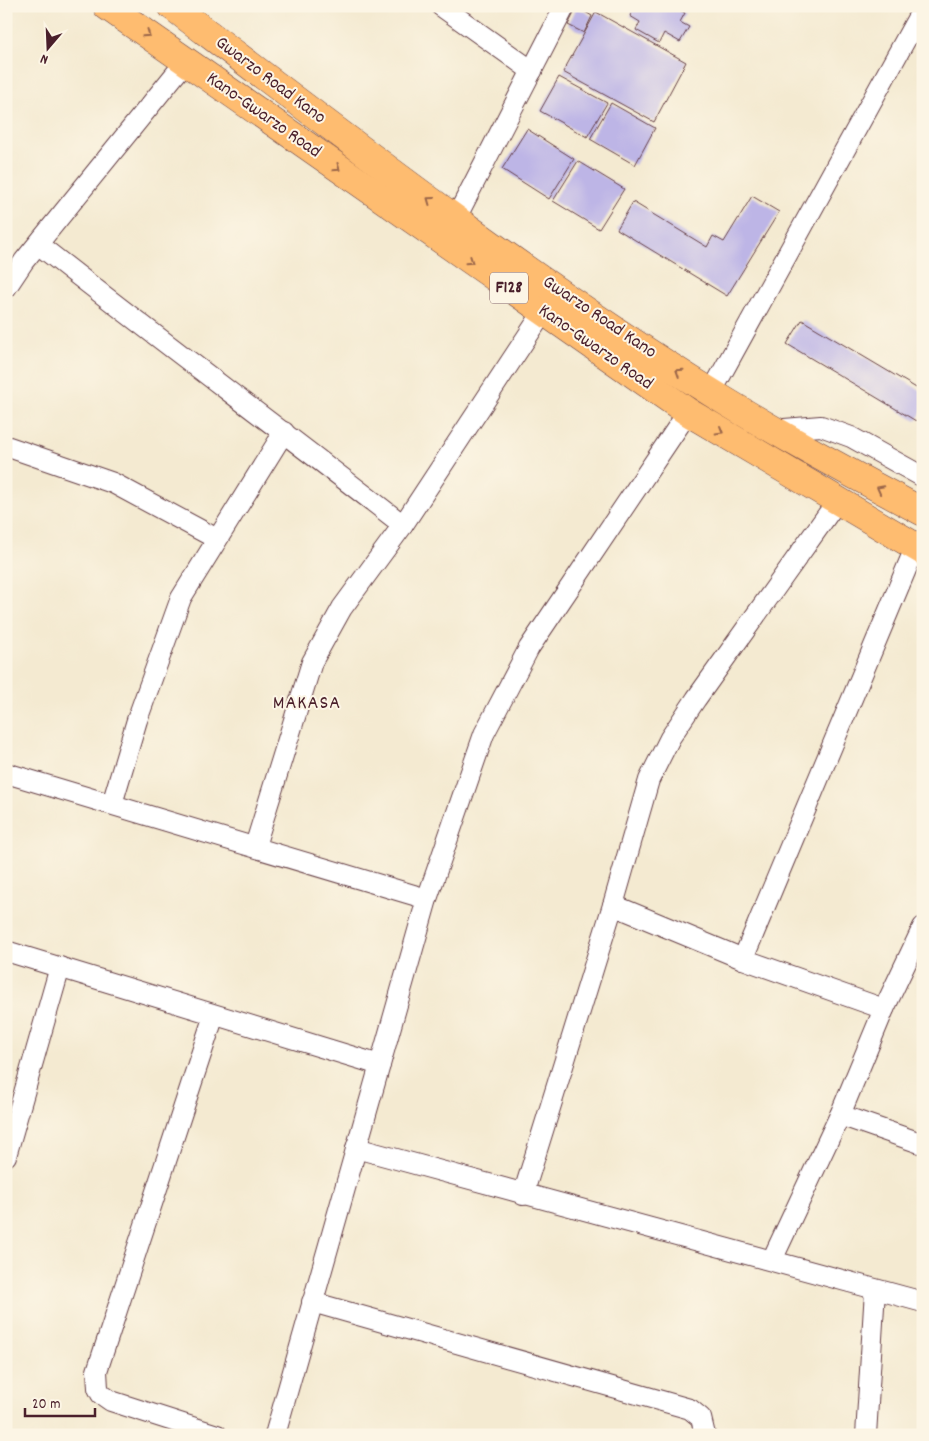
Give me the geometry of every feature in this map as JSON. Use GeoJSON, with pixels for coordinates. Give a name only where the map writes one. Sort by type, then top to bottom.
{"type":"FeatureCollection","features":[{"type":"Feature","properties":{"kind":"main road","name":"Kano-Gwarzo Road"},"geometry":{"type":"LineString","coordinates":[[107,6],[427,232],[688,412],[919,549]]}},
{"type":"Feature","properties":{"kind":"main road","name":"Gwarzo Road Kano"},"geometry":{"type":"LineString","coordinates":[[172,6],[362,150],[592,315],[772,430],[923,512]]}},
{"type":"Feature","properties":{"kind":"street"},"geometry":{"type":"LineString","coordinates":[[441,6],[532,71]]}},
{"type":"Feature","properties":{"kind":"street"},"geometry":{"type":"LineString","coordinates":[[456,218],[565,6]]}},
{"type":"Feature","properties":{"kind":"street"},"geometry":{"type":"LineString","coordinates":[[712,393],[923,8]]}},
{"type":"Feature","properties":{"kind":"street"},"geometry":{"type":"LineString","coordinates":[[6,288],[186,61]]}},
{"type":"Feature","properties":{"kind":"street"},"geometry":{"type":"LineString","coordinates":[[39,245],[169,348],[284,432],[403,525]]}},
{"type":"Feature","properties":{"kind":"street"},"geometry":{"type":"LineString","coordinates":[[255,846],[312,662],[342,608],[403,525],[544,312]]}},
{"type":"Feature","properties":{"kind":"street"},"geometry":{"type":"LineString","coordinates":[[275,1435],[427,899],[484,734],[529,648],[688,412]]}},
{"type":"Feature","properties":{"kind":"street"},"geometry":{"type":"LineString","coordinates":[[772,430],[821,426],[851,437],[923,477]]}},
{"type":"Feature","properties":{"kind":"street"},"geometry":{"type":"LineString","coordinates":[[112,804],[137,720],[181,598],[284,432]]}},
{"type":"Feature","properties":{"kind":"street"},"geometry":{"type":"LineString","coordinates":[[6,446],[113,483],[218,539]]}},
{"type":"Feature","properties":{"kind":"street"},"geometry":{"type":"LineString","coordinates":[[523,1195],[613,905],[649,780],[670,738],[838,500]]}},
{"type":"Feature","properties":{"kind":"street"},"geometry":{"type":"LineString","coordinates":[[743,959],[919,549]]}},
{"type":"Feature","properties":{"kind":"street"},"geometry":{"type":"LineString","coordinates":[[6,772],[427,899]]}},
{"type":"Feature","properties":{"kind":"street"},"geometry":{"type":"LineString","coordinates":[[613,905],[743,959],[884,1009]]}},
{"type":"Feature","properties":{"kind":"street"},"geometry":{"type":"LineString","coordinates":[[772,1260],[840,1115],[884,1009],[923,928]]}},
{"type":"Feature","properties":{"kind":"street"},"geometry":{"type":"LineString","coordinates":[[6,951],[380,1065]]}},
{"type":"Feature","properties":{"kind":"street"},"geometry":{"type":"LineString","coordinates":[[6,1156],[60,967]]}},
{"type":"Feature","properties":{"kind":"street"},"geometry":{"type":"LineString","coordinates":[[214,1014],[97,1371],[97,1379],[101,1394],[111,1401],[218,1435]]}},
{"type":"Feature","properties":{"kind":"street"},"geometry":{"type":"LineString","coordinates":[[840,1115],[923,1144]]}},
{"type":"Feature","properties":{"kind":"street"},"geometry":{"type":"LineString","coordinates":[[356,1148],[523,1195],[772,1260],[923,1302]]}},
{"type":"Feature","properties":{"kind":"street"},"geometry":{"type":"LineString","coordinates":[[866,1435],[875,1290]]}},
{"type":"Feature","properties":{"kind":"street"},"geometry":{"type":"LineString","coordinates":[[312,1302],[690,1409],[701,1418],[705,1435]]}},
{"type":"Feature","properties":{"kind":"building"},"geometry":{"type":"Polygon","coordinates":[[[635,6],[673,6],[685,13],[680,22],[689,27],[680,42],[664,33],[659,43],[636,30],[640,22],[630,16],[635,6]]]}},
{"type":"Feature","properties":{"kind":"building"},"geometry":{"type":"Polygon","coordinates":[[[577,7],[592,16],[584,33],[568,25],[577,7]]]}},
{"type":"Feature","properties":{"kind":"building"},"geometry":{"type":"Polygon","coordinates":[[[596,12],[686,62],[654,122],[563,72],[596,12]]]}},
{"type":"Feature","properties":{"kind":"building"},"geometry":{"type":"Polygon","coordinates":[[[559,77],[607,103],[587,137],[540,111],[559,77]]]}},
{"type":"Feature","properties":{"kind":"building"},"geometry":{"type":"Polygon","coordinates":[[[611,103],[655,128],[635,165],[590,139],[611,103]]]}},
{"type":"Feature","properties":{"kind":"building"},"geometry":{"type":"Polygon","coordinates":[[[527,129],[574,159],[549,199],[502,169],[527,129]]]}},
{"type":"Feature","properties":{"kind":"building"},"geometry":{"type":"Polygon","coordinates":[[[578,161],[624,189],[599,229],[553,201],[578,161]]]}},
{"type":"Feature","properties":{"kind":"building"},"geometry":{"type":"Polygon","coordinates":[[[752,196],[779,212],[727,296],[617,229],[633,202],[707,247],[713,236],[724,242],[752,196]]]}},
{"type":"Feature","properties":{"kind":"building"},"geometry":{"type":"Polygon","coordinates":[[[802,320],[923,392],[923,410],[916,421],[787,344],[802,320]]]}},
{"type":"Feature","properties":{"kind":"district","name":"MAKASA"},"geometry":{"type":"Point","coordinates":[307,704]}}]}
